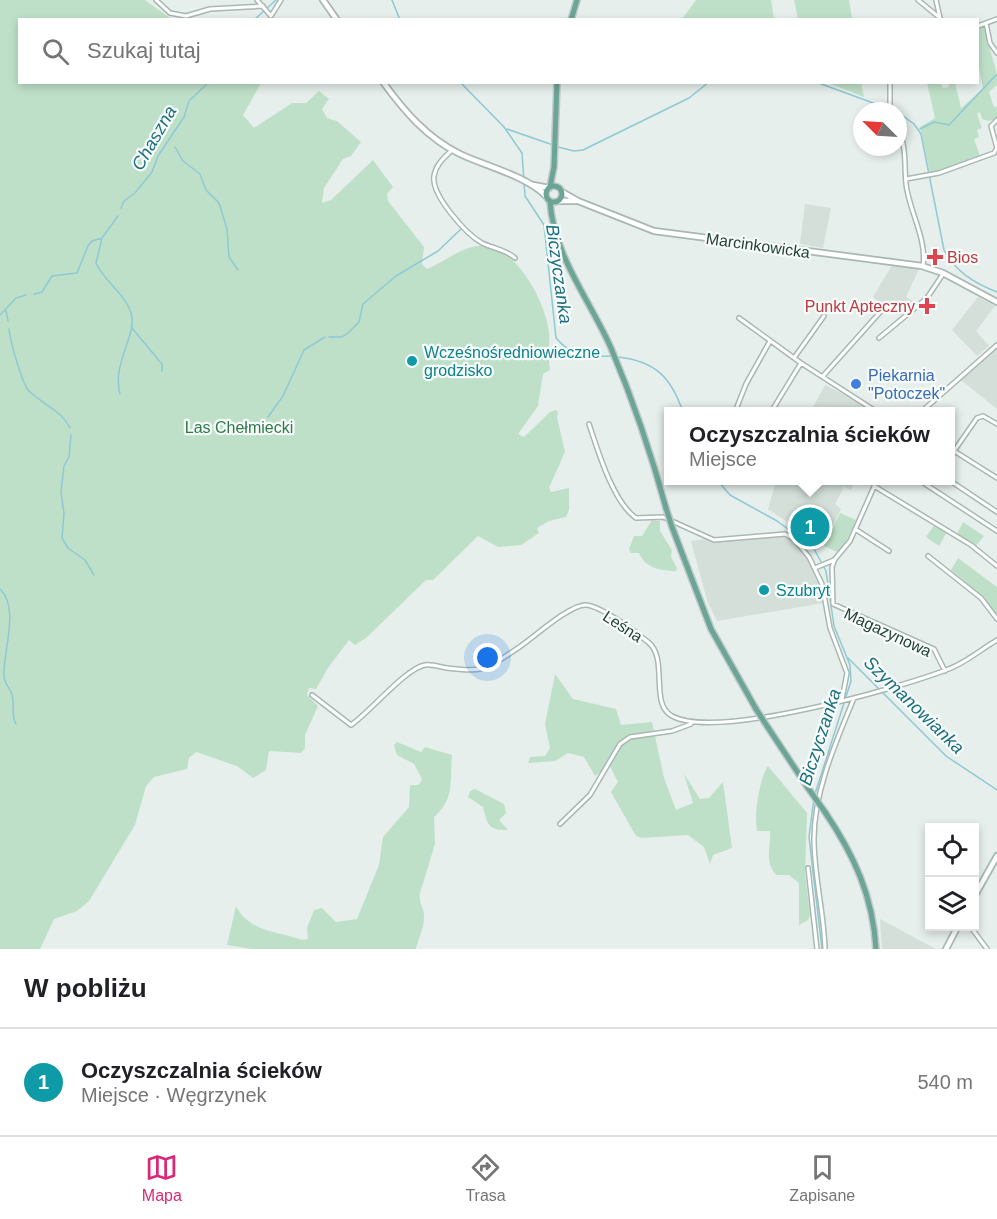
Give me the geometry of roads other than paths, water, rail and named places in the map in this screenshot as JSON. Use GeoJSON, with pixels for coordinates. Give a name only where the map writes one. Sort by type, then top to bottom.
{"type":"FeatureCollection","features":[{"type":"Feature","properties":{"kind":"main road"},"geometry":{"type":"LineString","coordinates":[[572,18],[577,0]]}},
{"type":"Feature","properties":{"kind":"main road"},"geometry":{"type":"LineString","coordinates":[[557,84],[554,167],[550,187],[553,217],[561,250],[619,368],[656,470],[672,527],[711,629],[756,709],[848,847],[863,879],[870,904],[876,949]]}},
{"type":"Feature","properties":{"kind":"main road"},"geometry":{"type":"LineString","coordinates":[[553,200],[560,190],[554,167]]}},
{"type":"Feature","properties":{"kind":"main road"},"geometry":{"type":"LineString","coordinates":[[550,187],[560,190]]}},
{"type":"Feature","properties":{"kind":"street"},"geometry":{"type":"LineString","coordinates":[[156,0],[170,13],[186,16],[210,9],[267,11],[281,0]]}},
{"type":"Feature","properties":{"kind":"street"},"geometry":{"type":"LineString","coordinates":[[257,0],[267,11]]}},
{"type":"Feature","properties":{"kind":"street"},"geometry":{"type":"LineString","coordinates":[[323,0],[336,18]]}},
{"type":"Feature","properties":{"kind":"street"},"geometry":{"type":"LineString","coordinates":[[918,0],[939,18]]}},
{"type":"Feature","properties":{"kind":"street"},"geometry":{"type":"LineString","coordinates":[[936,0],[940,18]]}},
{"type":"Feature","properties":{"kind":"street"},"geometry":{"type":"LineString","coordinates":[[979,26],[997,19]]}},
{"type":"Feature","properties":{"kind":"street"},"geometry":{"type":"LineString","coordinates":[[986,23],[990,43],[997,53]]}},
{"type":"Feature","properties":{"kind":"street"},"geometry":{"type":"LineString","coordinates":[[385,84],[411,118],[452,150],[530,185],[553,200]]}},
{"type":"Feature","properties":{"kind":"street"},"geometry":{"type":"LineString","coordinates":[[889,102],[890,84]]}},
{"type":"Feature","properties":{"kind":"street"},"geometry":{"type":"LineString","coordinates":[[906,179],[932,174],[994,153],[997,148],[990,126],[997,120]]}},
{"type":"Feature","properties":{"kind":"street"},"geometry":{"type":"LineString","coordinates":[[452,150],[436,166],[434,184],[444,204],[478,240],[501,248],[515,258]]}},
{"type":"Feature","properties":{"kind":"street"},"geometry":{"type":"LineString","coordinates":[[905,156],[906,179],[924,253],[923,266]]}},
{"type":"Feature","properties":{"kind":"street"},"geometry":{"type":"LineString","coordinates":[[530,185],[550,187]]}},
{"type":"Feature","properties":{"kind":"street","name":"Marcinkowicka"},"geometry":{"type":"LineString","coordinates":[[560,190],[578,201],[665,233],[923,266],[943,273],[997,302]]}},
{"type":"Feature","properties":{"kind":"street","name":"Marcinkowicka"},"geometry":{"type":"LineString","coordinates":[[553,200],[578,201]]}},
{"type":"Feature","properties":{"kind":"street"},"geometry":{"type":"LineString","coordinates":[[879,338],[927,298],[943,273]]}},
{"type":"Feature","properties":{"kind":"street"},"geometry":{"type":"LineString","coordinates":[[823,376],[882,309]]}},
{"type":"Feature","properties":{"kind":"street"},"geometry":{"type":"LineString","coordinates":[[794,357],[824,316]]}},
{"type":"Feature","properties":{"kind":"street"},"geometry":{"type":"LineString","coordinates":[[739,318],[801,363],[871,407]]}},
{"type":"Feature","properties":{"kind":"street"},"geometry":{"type":"LineString","coordinates":[[737,407],[746,384],[770,341]]}},
{"type":"Feature","properties":{"kind":"street"},"geometry":{"type":"LineString","coordinates":[[926,407],[997,345]]}},
{"type":"Feature","properties":{"kind":"street"},"geometry":{"type":"LineString","coordinates":[[774,407],[801,363]]}},
{"type":"Feature","properties":{"kind":"street"},"geometry":{"type":"LineString","coordinates":[[955,447],[977,418],[983,416],[997,424]]}},
{"type":"Feature","properties":{"kind":"street"},"geometry":{"type":"LineString","coordinates":[[589,424],[608,474],[626,509],[633,516],[663,517],[714,540],[788,535],[801,545],[816,568],[822,585],[830,628],[846,673],[842,699]]}},
{"type":"Feature","properties":{"kind":"street"},"geometry":{"type":"LineString","coordinates":[[955,451],[997,478]]}},
{"type":"Feature","properties":{"kind":"street"},"geometry":{"type":"LineString","coordinates":[[955,484],[997,512]]}},
{"type":"Feature","properties":{"kind":"street"},"geometry":{"type":"LineString","coordinates":[[927,485],[997,531]]}},
{"type":"Feature","properties":{"kind":"street"},"geometry":{"type":"LineString","coordinates":[[874,486],[971,545],[997,566]]}},
{"type":"Feature","properties":{"kind":"street","name":"Magazynowa"},"geometry":{"type":"LineString","coordinates":[[816,568],[835,559],[844,550],[874,486]]}},
{"type":"Feature","properties":{"kind":"street"},"geometry":{"type":"LineString","coordinates":[[855,529],[889,551]]}},
{"type":"Feature","properties":{"kind":"street"},"geometry":{"type":"LineString","coordinates":[[928,556],[981,598],[997,619]]}},
{"type":"Feature","properties":{"kind":"street","name":"Magazynowa"},"geometry":{"type":"LineString","coordinates":[[835,559],[831,586],[833,604],[837,608],[934,649],[945,670]]}},
{"type":"Feature","properties":{"kind":"street","name":"Leśna"},"geometry":{"type":"LineString","coordinates":[[312,695],[351,725],[411,671],[424,665],[480,671],[540,634],[575,607],[584,605],[598,609],[650,643],[657,658],[662,704],[665,711],[670,716],[693,723],[778,714],[852,698],[945,670],[997,640]]}},
{"type":"Feature","properties":{"kind":"street"},"geometry":{"type":"LineString","coordinates":[[825,949],[814,851],[815,813],[852,698]]}},
{"type":"Feature","properties":{"kind":"street"},"geometry":{"type":"LineString","coordinates":[[560,824],[590,795],[620,744],[630,737],[672,731],[693,723]]}},
{"type":"Feature","properties":{"kind":"street"},"geometry":{"type":"LineString","coordinates":[[979,890],[997,856]]}},
{"type":"Feature","properties":{"kind":"street"},"geometry":{"type":"LineString","coordinates":[[808,868],[817,949]]}},
{"type":"Feature","properties":{"kind":"street"},"geometry":{"type":"LineString","coordinates":[[946,949],[956,931]]}},
{"type":"Feature","properties":{"kind":"street"},"geometry":{"type":"LineString","coordinates":[[972,931],[987,949]]}},
{"type":"Feature","properties":{"kind":"waterway","name":"Chaszna"},"geometry":{"type":"LineString","coordinates":[[256,18],[276,0]]}},
{"type":"Feature","properties":{"kind":"waterway","name":"Biczyczanka"},"geometry":{"type":"LineString","coordinates":[[392,0],[399,18]]}},
{"type":"Feature","properties":{"kind":"waterway"},"geometry":{"type":"LineString","coordinates":[[920,129],[934,122],[949,125],[996,75]]}},
{"type":"Feature","properties":{"kind":"waterway","name":"Chaszna"},"geometry":{"type":"LineString","coordinates":[[121,208],[124,201],[135,193],[152,172],[158,156],[184,117],[189,101],[207,84]]}},
{"type":"Feature","properties":{"kind":"waterway","name":"Biczyczanka"},"geometry":{"type":"LineString","coordinates":[[462,84],[504,127],[522,153],[525,196],[544,225],[556,338],[575,353],[613,356]]}},
{"type":"Feature","properties":{"kind":"waterway"},"geometry":{"type":"LineString","coordinates":[[558,147],[574,151],[583,150],[689,98],[706,84]]}},
{"type":"Feature","properties":{"kind":"waterway"},"geometry":{"type":"LineString","coordinates":[[821,84],[870,102]]}},
{"type":"Feature","properties":{"kind":"waterway"},"geometry":{"type":"LineString","coordinates":[[907,119],[921,134],[944,250],[954,265],[966,276],[997,292]]}},
{"type":"Feature","properties":{"kind":"waterway"},"geometry":{"type":"LineString","coordinates":[[507,129],[553,145]]}},
{"type":"Feature","properties":{"kind":"waterway"},"geometry":{"type":"LineString","coordinates":[[175,147],[183,161],[200,174],[206,190],[219,203],[227,229],[229,257],[238,270]]}},
{"type":"Feature","properties":{"kind":"waterway","name":"Chaszna"},"geometry":{"type":"LineString","coordinates":[[34,294],[42,292],[52,276],[77,273],[88,246],[92,241],[102,238],[118,216]]}},
{"type":"Feature","properties":{"kind":"waterway"},"geometry":{"type":"LineString","coordinates":[[329,337],[342,337],[348,333],[359,322],[363,304],[396,276],[438,251],[461,229]]}},
{"type":"Feature","properties":{"kind":"waterway"},"geometry":{"type":"LineString","coordinates":[[102,238],[96,263],[126,302],[132,317],[132,325],[119,373],[120,394]]}},
{"type":"Feature","properties":{"kind":"waterway","name":"Chaszna"},"geometry":{"type":"LineString","coordinates":[[0,315],[16,298],[26,295]]}},
{"type":"Feature","properties":{"kind":"waterway"},"geometry":{"type":"LineString","coordinates":[[6,311],[8,321]]}},
{"type":"Feature","properties":{"kind":"waterway"},"geometry":{"type":"LineString","coordinates":[[131,327],[162,364],[162,371]]}},
{"type":"Feature","properties":{"kind":"waterway"},"geometry":{"type":"LineString","coordinates":[[9,329],[26,387],[34,396],[62,416],[70,428]]}},
{"type":"Feature","properties":{"kind":"waterway"},"geometry":{"type":"LineString","coordinates":[[268,417],[283,396],[304,350],[325,337]]}},
{"type":"Feature","properties":{"kind":"waterway","name":"Biczyczanka"},"geometry":{"type":"LineString","coordinates":[[618,357],[642,362],[660,373],[673,389],[681,407]]}},
{"type":"Feature","properties":{"kind":"waterway"},"geometry":{"type":"LineString","coordinates":[[71,435],[69,457],[64,466],[61,492],[64,514],[62,538],[68,548],[85,560],[94,575]]}},
{"type":"Feature","properties":{"kind":"waterway","name":"Biczyczanka"},"geometry":{"type":"LineString","coordinates":[[721,485],[730,495],[777,521],[813,547],[826,571],[834,626],[850,665],[851,681],[815,794]]}},
{"type":"Feature","properties":{"kind":"waterway"},"geometry":{"type":"LineString","coordinates":[[0,589],[9,607],[10,618],[4,675],[13,700],[13,716],[16,724]]}},
{"type":"Feature","properties":{"kind":"waterway","name":"Szymanowianka"},"geometry":{"type":"LineString","coordinates":[[848,658],[946,756],[997,790]]}},
{"type":"Feature","properties":{"kind":"waterway","name":"Biczyczanka"},"geometry":{"type":"LineString","coordinates":[[814,798],[809,837],[822,949]]}},
{"type":"Feature","properties":{"kind":"place","name":"Bios"},"geometry":{"type":"Point","coordinates":[935,257]}},
{"type":"Feature","properties":{"kind":"place","name":"Punkt Apteczny"},"geometry":{"type":"Point","coordinates":[927,306]}},
{"type":"Feature","properties":{"kind":"place","name":"Wcześnośredniowieczne grodzisko"},"geometry":{"type":"Point","coordinates":[412,361]}},
{"type":"Feature","properties":{"kind":"place","name":"Piekarnia \"Potoczek\""},"geometry":{"type":"Point","coordinates":[856,384]}},
{"type":"Feature","properties":{"kind":"place","name":"Oczyszczalnia ścieków"},"geometry":{"type":"Point","coordinates":[810,527]}},
{"type":"Feature","properties":{"kind":"place","name":"Szubryt"},"geometry":{"type":"Point","coordinates":[764,590]}},
{"type":"Feature","properties":{"kind":"park label","name":"Las Chełmiecki"},"geometry":{"type":"Point","coordinates":[239,427]}}]}
